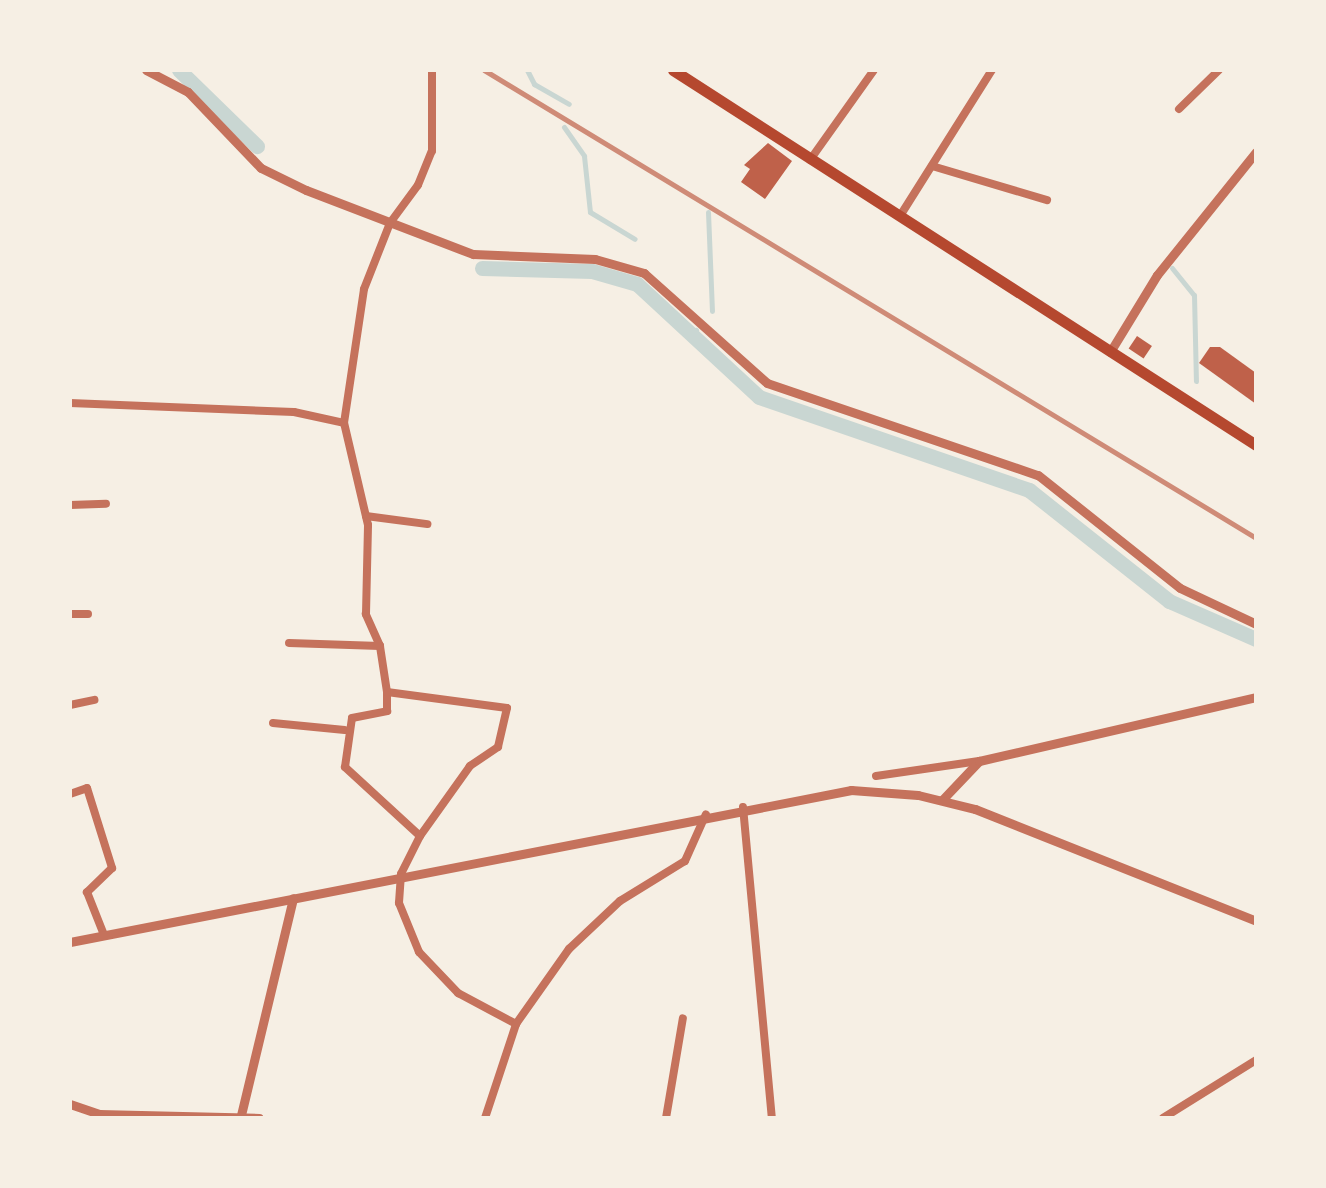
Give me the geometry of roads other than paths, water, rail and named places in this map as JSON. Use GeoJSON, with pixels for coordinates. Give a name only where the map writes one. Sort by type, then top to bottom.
{"type":"FeatureCollection","features":[{"type":"Feature","properties":{"kind":"main road"},"geometry":{"type":"LineString","coordinates":[[673,70],[1256,445]]}},
{"type":"Feature","properties":{"kind":"street"},"geometry":{"type":"LineString","coordinates":[[146,70],[188,92],[271,175],[390,224],[473,254],[595,259],[644,273],[766,383],[1038,475],[1170,582],[1256,624]]}},
{"type":"Feature","properties":{"kind":"street"},"geometry":{"type":"LineString","coordinates":[[420,836],[345,767],[346,730],[352,718],[387,710],[387,692],[380,646],[366,614],[366,516],[344,423],[364,289],[390,224],[418,185],[432,151],[432,70]]}},
{"type":"Feature","properties":{"kind":"street"},"geometry":{"type":"LineString","coordinates":[[810,160],[874,70]]}},
{"type":"Feature","properties":{"kind":"street"},"geometry":{"type":"LineString","coordinates":[[900,216],[992,70]]}},
{"type":"Feature","properties":{"kind":"street"},"geometry":{"type":"LineString","coordinates":[[1180,109],[1220,70]]}},
{"type":"Feature","properties":{"kind":"street"},"geometry":{"type":"LineString","coordinates":[[1110,352],[1157,275],[1256,152]]}},
{"type":"Feature","properties":{"kind":"street"},"geometry":{"type":"LineString","coordinates":[[932,166],[1046,200]]}},
{"type":"Feature","properties":{"kind":"street"},"geometry":{"type":"LineString","coordinates":[[70,403],[194,413],[294,412],[344,423]]}},
{"type":"Feature","properties":{"kind":"street"},"geometry":{"type":"LineString","coordinates":[[70,505],[106,504]]}},
{"type":"Feature","properties":{"kind":"street"},"geometry":{"type":"LineString","coordinates":[[366,516],[426,524]]}},
{"type":"Feature","properties":{"kind":"street"},"geometry":{"type":"LineString","coordinates":[[70,614],[88,614]]}},
{"type":"Feature","properties":{"kind":"street"},"geometry":{"type":"LineString","coordinates":[[288,643],[380,646]]}},
{"type":"Feature","properties":{"kind":"street"},"geometry":{"type":"LineString","coordinates":[[387,692],[506,708],[498,747],[470,766],[420,836],[402,874],[404,923],[419,952],[458,993],[516,1024]]}},
{"type":"Feature","properties":{"kind":"street"},"geometry":{"type":"LineString","coordinates":[[876,776],[979,761],[1256,697]]}},
{"type":"Feature","properties":{"kind":"street"},"geometry":{"type":"LineString","coordinates":[[70,705],[94,700]]}},
{"type":"Feature","properties":{"kind":"street"},"geometry":{"type":"LineString","coordinates":[[273,722],[346,730]]}},
{"type":"Feature","properties":{"kind":"street"},"geometry":{"type":"LineString","coordinates":[[942,800],[979,761]]}},
{"type":"Feature","properties":{"kind":"street"},"geometry":{"type":"LineString","coordinates":[[70,794],[87,788],[112,868],[87,892],[104,935]]}},
{"type":"Feature","properties":{"kind":"street"},"geometry":{"type":"LineString","coordinates":[[70,942],[706,814],[850,790],[942,800],[1256,920]]}},
{"type":"Feature","properties":{"kind":"street"},"geometry":{"type":"LineString","coordinates":[[742,807],[772,1118]]}},
{"type":"Feature","properties":{"kind":"street"},"geometry":{"type":"LineString","coordinates":[[485,1118],[516,1024],[570,949],[599,920],[685,861],[706,814]]}},
{"type":"Feature","properties":{"kind":"street"},"geometry":{"type":"LineString","coordinates":[[241,1115],[294,898]]}},
{"type":"Feature","properties":{"kind":"street"},"geometry":{"type":"LineString","coordinates":[[666,1118],[683,1018]]}},
{"type":"Feature","properties":{"kind":"street"},"geometry":{"type":"LineString","coordinates":[[1164,1118],[1256,1060]]}},
{"type":"Feature","properties":{"kind":"street"},"geometry":{"type":"LineString","coordinates":[[70,1104],[99,1116],[258,1118]]}},
{"type":"Feature","properties":{"kind":"waterway"},"geometry":{"type":"LineString","coordinates":[[179,70],[257,146]]}},
{"type":"Feature","properties":{"kind":"waterway"},"geometry":{"type":"LineString","coordinates":[[527,70],[534,84],[569,104]]}},
{"type":"Feature","properties":{"kind":"waterway"},"geometry":{"type":"LineString","coordinates":[[564,127],[584,156],[590,212],[635,239]]}},
{"type":"Feature","properties":{"kind":"waterway"},"geometry":{"type":"LineString","coordinates":[[708,212],[712,311]]}},
{"type":"Feature","properties":{"kind":"waterway"},"geometry":{"type":"LineString","coordinates":[[482,268],[592,271],[637,284],[759,397],[1029,490],[1169,601],[1256,639]]}},
{"type":"Feature","properties":{"kind":"waterway"},"geometry":{"type":"LineString","coordinates":[[1172,268],[1194,295],[1196,381]]}},
{"type":"Feature","properties":{"kind":"waterway"},"geometry":{"type":"LineString","coordinates":[[693,334],[696,330]]}},
{"type":"Feature","properties":{"kind":"railway"},"geometry":{"type":"LineString","coordinates":[[484,70],[1256,538]]}}]}
